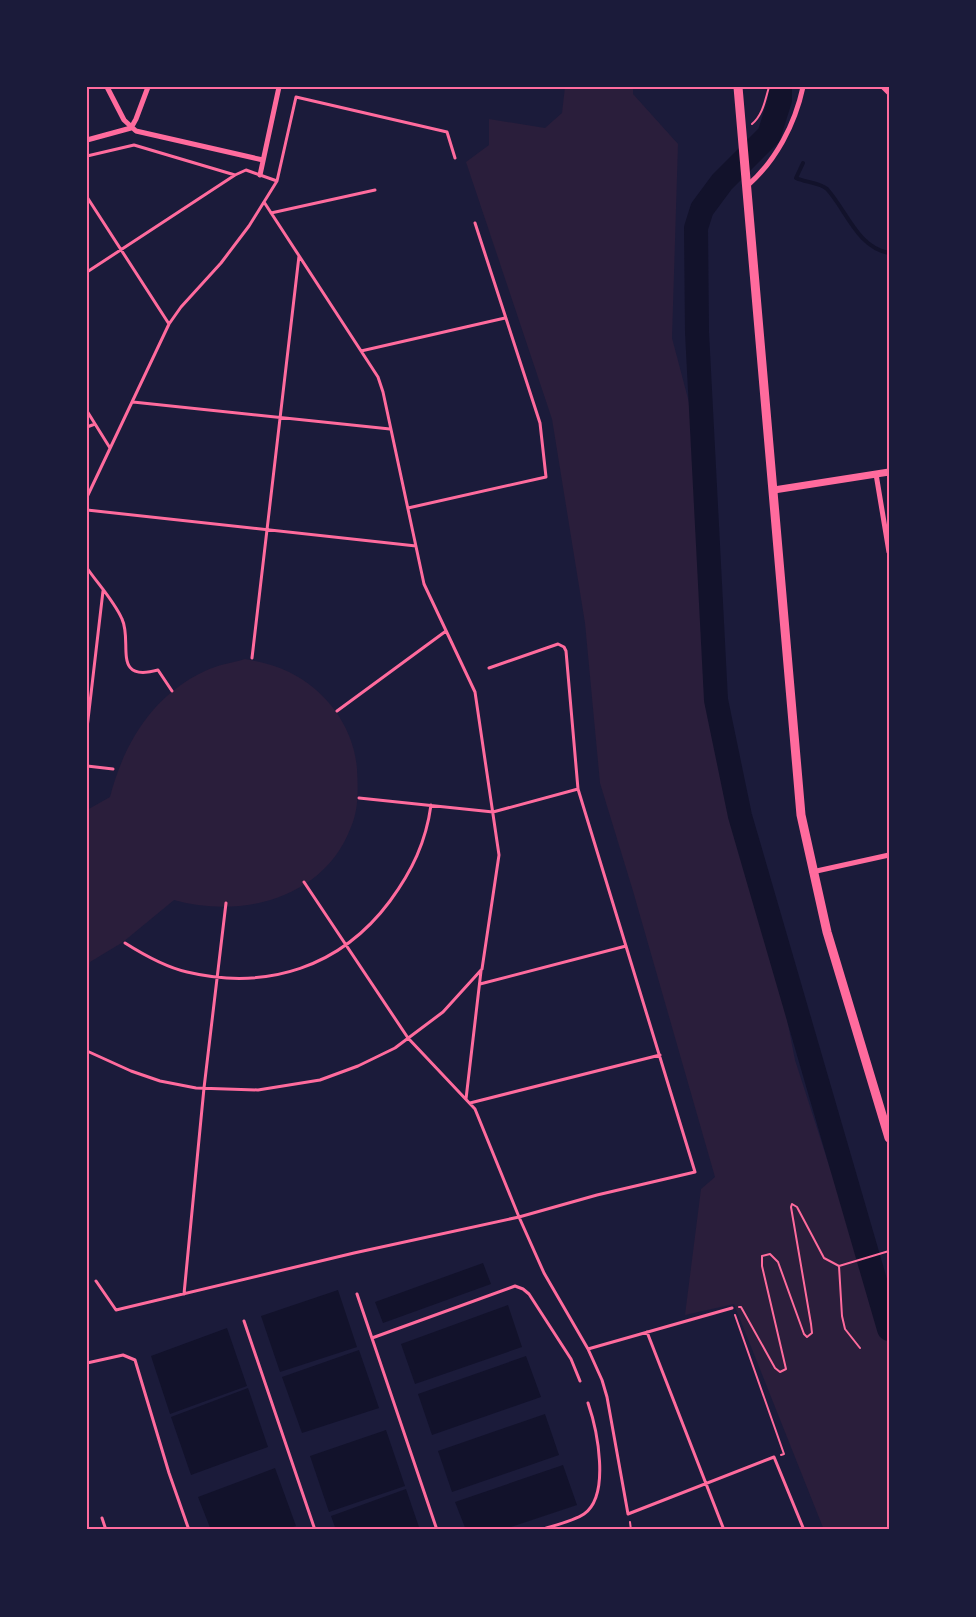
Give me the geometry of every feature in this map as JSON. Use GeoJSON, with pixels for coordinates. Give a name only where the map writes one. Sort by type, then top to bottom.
{"type":"FeatureCollection","features":[{"type":"Feature","properties":{"kind":"highway"},"geometry":{"type":"LineString","coordinates":[[738,87],[800,804],[812,872],[830,943],[889,1138]]}},
{"type":"Feature","properties":{"kind":"street"},"geometry":{"type":"LineString","coordinates":[[106,87],[113,102],[131,128],[136,131],[263,160]]}},
{"type":"Feature","properties":{"kind":"street"},"geometry":{"type":"LineString","coordinates":[[87,140],[131,128],[148,87]]}},
{"type":"Feature","properties":{"kind":"street"},"geometry":{"type":"LineString","coordinates":[[260,175],[279,87]]}},
{"type":"Feature","properties":{"kind":"street"},"geometry":{"type":"LineString","coordinates":[[747,186],[755,179],[789,130],[803,87]]}},
{"type":"Feature","properties":{"kind":"street"},"geometry":{"type":"LineString","coordinates":[[883,87],[889,93]]}},
{"type":"Feature","properties":{"kind":"street"},"geometry":{"type":"LineString","coordinates":[[774,490],[889,472]]}},
{"type":"Feature","properties":{"kind":"street"},"geometry":{"type":"LineString","coordinates":[[876,474],[889,552]]}},
{"type":"Feature","properties":{"kind":"street"},"geometry":{"type":"LineString","coordinates":[[812,872],[889,855]]}},
{"type":"Feature","properties":{"kind":"lane"},"geometry":{"type":"LineString","coordinates":[[87,497],[169,324],[181,307],[221,263],[277,181],[296,97],[447,132],[455,158]]}},
{"type":"Feature","properties":{"kind":"lane"},"geometry":{"type":"LineString","coordinates":[[87,156],[134,145],[235,175]]}},
{"type":"Feature","properties":{"kind":"lane"},"geometry":{"type":"LineString","coordinates":[[87,272],[235,175],[246,170],[277,181]]}},
{"type":"Feature","properties":{"kind":"lane"},"geometry":{"type":"LineString","coordinates":[[271,213],[375,190]]}},
{"type":"Feature","properties":{"kind":"lane"},"geometry":{"type":"LineString","coordinates":[[87,197],[169,324]]}},
{"type":"Feature","properties":{"kind":"lane"},"geometry":{"type":"LineString","coordinates":[[264,202],[378,377],[424,584],[475,692],[499,855],[466,1099]]}},
{"type":"Feature","properties":{"kind":"lane"},"geometry":{"type":"LineString","coordinates":[[408,508],[546,477],[540,423],[475,223]]}},
{"type":"Feature","properties":{"kind":"lane"},"geometry":{"type":"LineString","coordinates":[[252,658],[299,256]]}},
{"type":"Feature","properties":{"kind":"lane"},"geometry":{"type":"LineString","coordinates":[[361,351],[505,318]]}},
{"type":"Feature","properties":{"kind":"lane"},"geometry":{"type":"LineString","coordinates":[[132,402],[390,429]]}},
{"type":"Feature","properties":{"kind":"lane"},"geometry":{"type":"LineString","coordinates":[[87,411],[110,448]]}},
{"type":"Feature","properties":{"kind":"lane"},"geometry":{"type":"LineString","coordinates":[[87,427],[95,424]]}},
{"type":"Feature","properties":{"kind":"lane"},"geometry":{"type":"LineString","coordinates":[[87,510],[416,546]]}},
{"type":"Feature","properties":{"kind":"lane"},"geometry":{"type":"LineString","coordinates":[[87,568],[123,619],[126,633],[125,658],[130,668],[148,673],[159,670],[172,691]]}},
{"type":"Feature","properties":{"kind":"lane"},"geometry":{"type":"LineString","coordinates":[[87,728],[103,591]]}},
{"type":"Feature","properties":{"kind":"lane"},"geometry":{"type":"LineString","coordinates":[[337,711],[446,631]]}},
{"type":"Feature","properties":{"kind":"lane"},"geometry":{"type":"LineString","coordinates":[[96,1281],[116,1310],[354,1253],[519,1217],[597,1195],[696,1172],[578,789],[566,651],[558,644],[489,668]]}},
{"type":"Feature","properties":{"kind":"lane"},"geometry":{"type":"LineString","coordinates":[[87,766],[113,769]]}},
{"type":"Feature","properties":{"kind":"lane"},"geometry":{"type":"LineString","coordinates":[[359,798],[493,812],[578,789]]}},
{"type":"Feature","properties":{"kind":"lane"},"geometry":{"type":"LineString","coordinates":[[125,943],[166,965],[187,972],[217,976],[273,975],[329,958],[367,930],[406,878],[426,836],[431,805]]}},
{"type":"Feature","properties":{"kind":"lane"},"geometry":{"type":"LineString","coordinates":[[304,882],[408,1038],[476,1109],[544,1273],[588,1349],[602,1380],[628,1514],[705,1482],[774,1457],[804,1530]]}},
{"type":"Feature","properties":{"kind":"lane"},"geometry":{"type":"LineString","coordinates":[[184,1294],[225,903]]}},
{"type":"Feature","properties":{"kind":"lane"},"geometry":{"type":"LineString","coordinates":[[480,984],[626,946]]}},
{"type":"Feature","properties":{"kind":"lane"},"geometry":{"type":"LineString","coordinates":[[87,1051],[131,1071],[204,1089],[258,1090],[320,1080],[377,1058],[408,1038],[443,1012],[482,969]]}},
{"type":"Feature","properties":{"kind":"lane"},"geometry":{"type":"LineString","coordinates":[[470,1103],[660,1055]]}},
{"type":"Feature","properties":{"kind":"lane"},"geometry":{"type":"LineString","coordinates":[[372,1338],[515,1286],[524,1289],[529,1294],[571,1359],[580,1381]]}},
{"type":"Feature","properties":{"kind":"lane"},"geometry":{"type":"LineString","coordinates":[[357,1294],[437,1530]]}},
{"type":"Feature","properties":{"kind":"lane"},"geometry":{"type":"LineString","coordinates":[[588,1349],[732,1308]]}},
{"type":"Feature","properties":{"kind":"lane"},"geometry":{"type":"LineString","coordinates":[[244,1321],[315,1530]]}},
{"type":"Feature","properties":{"kind":"lane"},"geometry":{"type":"LineString","coordinates":[[647,1332],[724,1530]]}},
{"type":"Feature","properties":{"kind":"lane"},"geometry":{"type":"LineString","coordinates":[[87,1363],[123,1355],[135,1360],[169,1473],[189,1530]]}},
{"type":"Feature","properties":{"kind":"lane"},"geometry":{"type":"LineString","coordinates":[[540,1530],[584,1514],[596,1495],[599,1460],[593,1417],[588,1403]]}},
{"type":"Feature","properties":{"kind":"lane"},"geometry":{"type":"LineString","coordinates":[[102,1518],[106,1530]]}},
{"type":"Feature","properties":{"kind":"path"},"geometry":{"type":"LineString","coordinates":[[742,131],[758,120],[769,87]]}},
{"type":"Feature","properties":{"kind":"path"},"geometry":{"type":"LineString","coordinates":[[774,1457],[784,1454],[732,1308],[741,1307],[775,1368],[780,1372],[786,1369],[762,1266],[762,1256],[770,1254],[778,1262],[804,1334],[807,1337],[812,1333],[790,1207],[792,1204],[797,1207],[824,1258],[839,1266],[889,1251]]}},
{"type":"Feature","properties":{"kind":"path"},"geometry":{"type":"LineString","coordinates":[[839,1266],[845,1329],[860,1348]]}},
{"type":"Feature","properties":{"kind":"shaded area"},"geometry":{"type":"Polygon","coordinates":[[[565,87],[633,87],[633,94],[678,144],[672,338],[696,429],[697,543],[711,693],[727,761],[740,835],[763,897],[795,1060],[837,1190],[889,1330],[889,1530],[824,1530],[734,1304],[685,1315],[701,1189],[715,1177],[600,783],[585,623],[552,419],[466,162],[489,145],[489,119],[545,128],[562,113],[565,87]]]}},
{"type":"Feature","properties":{"kind":"shaded area"},"geometry":{"type":"Polygon","coordinates":[[[245,659],[289,672],[315,689],[336,712],[350,739],[357,769],[357,806],[351,827],[338,852],[321,871],[301,887],[278,898],[226,907],[174,900],[123,942],[90,962],[87,989],[87,810],[110,797],[123,758],[132,740],[143,723],[170,693],[205,671],[245,659]]]}},
{"type":"Feature","properties":{"kind":"shaded area"},"geometry":{"type":"Polygon","coordinates":[[[483,1263],[491,1284],[383,1323],[375,1302],[483,1263]]]}},
{"type":"Feature","properties":{"kind":"shaded area"},"geometry":{"type":"Polygon","coordinates":[[[338,1290],[357,1347],[280,1372],[261,1316],[338,1290]]]}},
{"type":"Feature","properties":{"kind":"shaded area"},"geometry":{"type":"Polygon","coordinates":[[[508,1305],[522,1347],[415,1384],[401,1344],[508,1305]]]}},
{"type":"Feature","properties":{"kind":"shaded area"},"geometry":{"type":"Polygon","coordinates":[[[227,1328],[247,1386],[170,1414],[151,1356],[227,1328]]]}},
{"type":"Feature","properties":{"kind":"shaded area"},"geometry":{"type":"Polygon","coordinates":[[[359,1350],[379,1408],[302,1433],[282,1377],[359,1350]]]}},
{"type":"Feature","properties":{"kind":"shaded area"},"geometry":{"type":"Polygon","coordinates":[[[526,1356],[541,1397],[432,1435],[418,1394],[526,1356]]]}},
{"type":"Feature","properties":{"kind":"shaded area"},"geometry":{"type":"Polygon","coordinates":[[[248,1388],[268,1447],[191,1475],[171,1417],[248,1388]]]}},
{"type":"Feature","properties":{"kind":"shaded area"},"geometry":{"type":"Polygon","coordinates":[[[545,1414],[559,1455],[452,1492],[438,1451],[545,1414]]]}},
{"type":"Feature","properties":{"kind":"shaded area"},"geometry":{"type":"Polygon","coordinates":[[[386,1430],[405,1486],[329,1512],[310,1456],[386,1430]]]}},
{"type":"Feature","properties":{"kind":"shaded area"},"geometry":{"type":"Polygon","coordinates":[[[563,1465],[577,1505],[502,1530],[466,1530],[455,1502],[563,1465]]]}},
{"type":"Feature","properties":{"kind":"shaded area"},"geometry":{"type":"Polygon","coordinates":[[[275,1468],[296,1526],[284,1530],[211,1530],[198,1497],[275,1468]]]}},
{"type":"Feature","properties":{"kind":"shaded area"},"geometry":{"type":"Polygon","coordinates":[[[406,1489],[420,1530],[336,1530],[331,1516],[406,1489]]]}},
{"type":"Feature","properties":{"kind":"waterway"},"geometry":{"type":"LineString","coordinates":[[780,87],[780,100],[769,135],[722,182],[702,209],[696,228],[697,332],[716,700],[740,816],[889,1329]]}},
{"type":"Feature","properties":{"kind":"waterway"},"geometry":{"type":"LineString","coordinates":[[803,163],[796,178],[827,189],[861,236],[869,244],[889,253]]}}]}
